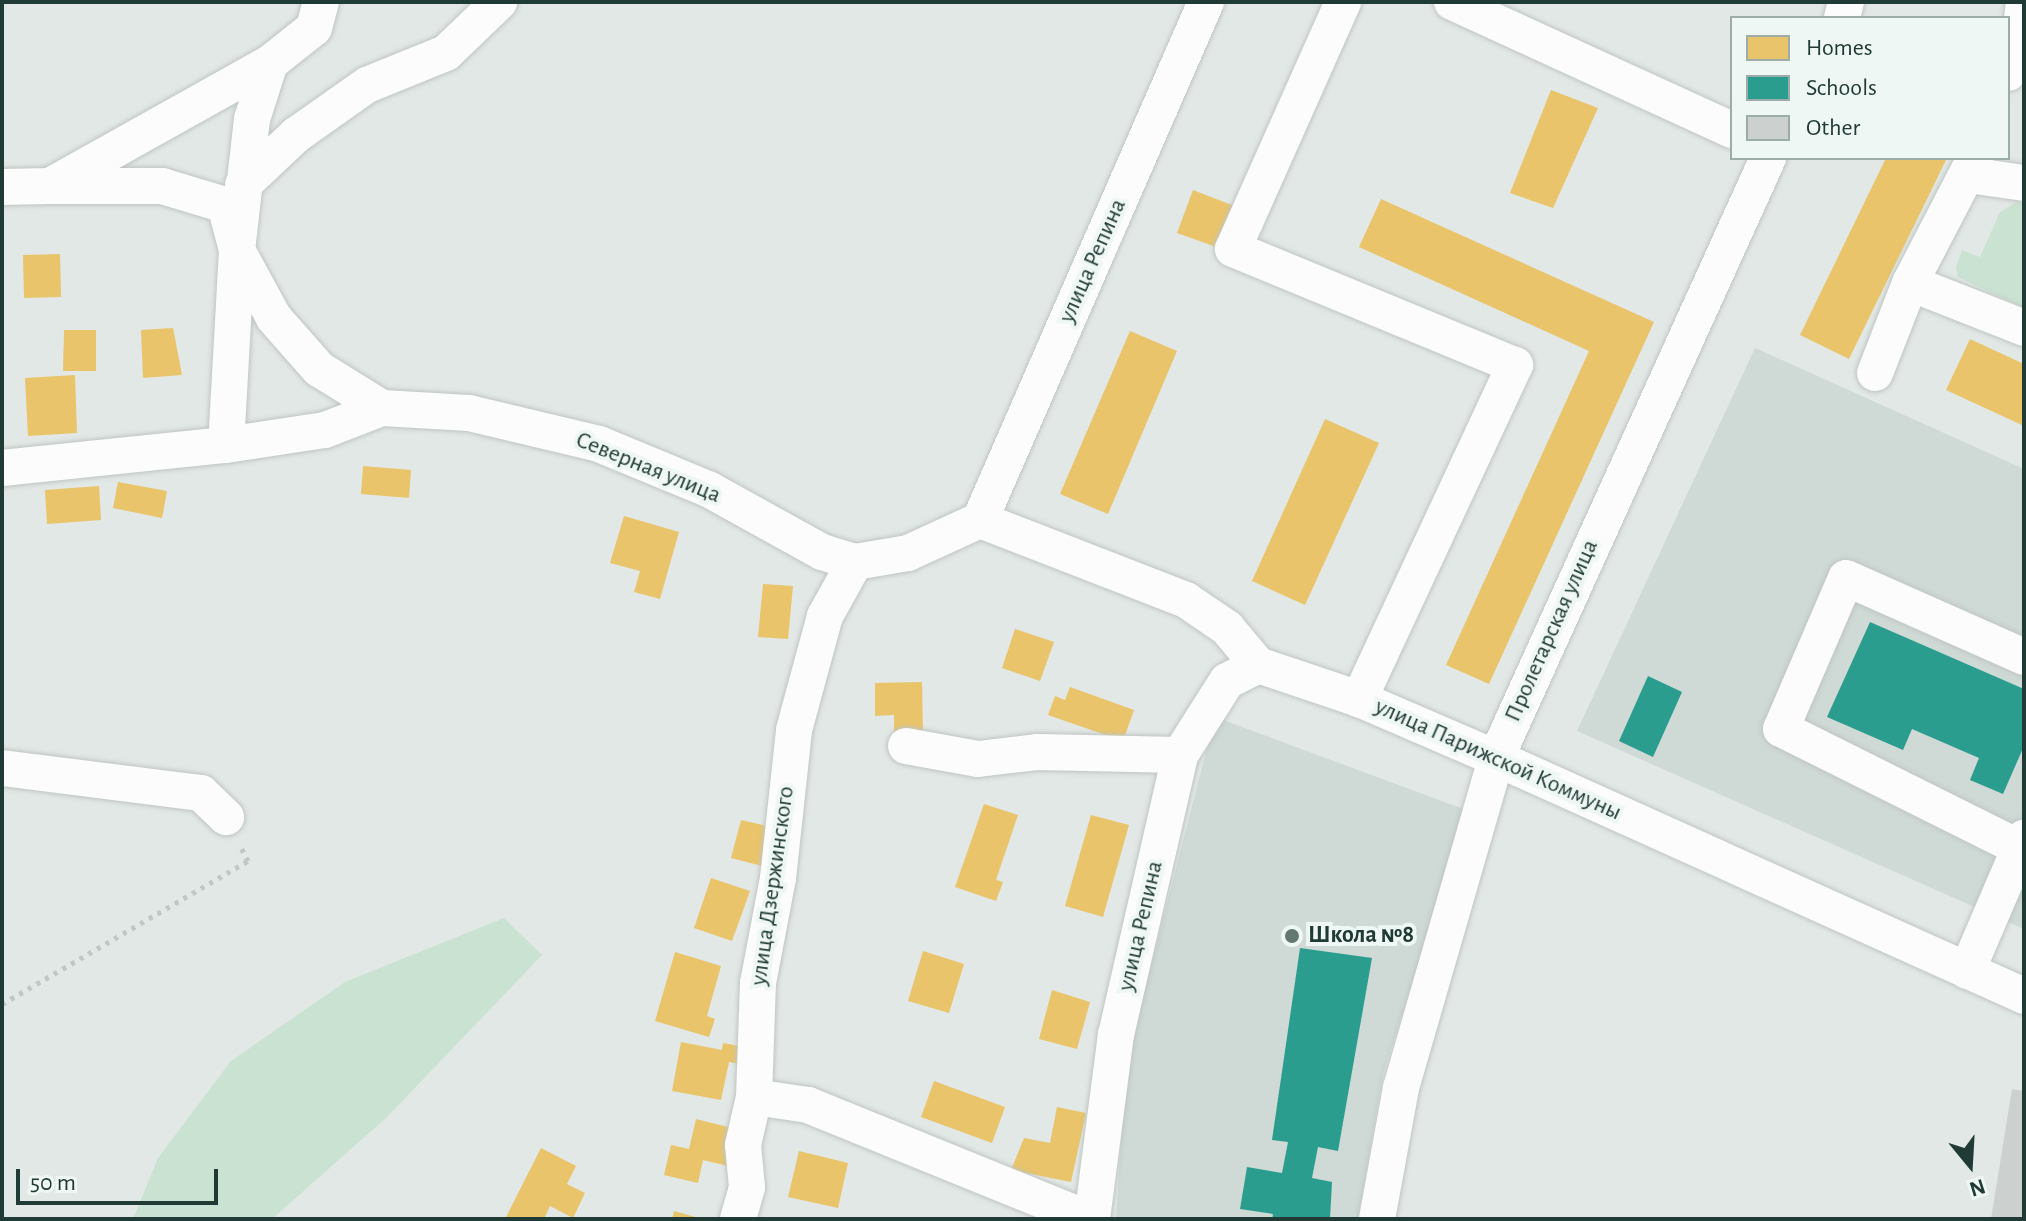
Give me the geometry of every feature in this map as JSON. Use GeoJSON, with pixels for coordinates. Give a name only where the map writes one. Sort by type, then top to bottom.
{"type":"FeatureCollection","features":[{"type":"Feature","properties":{"kind":"street"},"geometry":{"type":"LineString","coordinates":[[50,186],[270,63],[314,28],[321,2]]}},
{"type":"Feature","properties":{"kind":"street"},"geometry":{"type":"LineString","coordinates":[[243,185],[296,135],[367,85],[446,53],[499,2]]}},
{"type":"Feature","properties":{"kind":"street","name":"улица Репина"},"geometry":{"type":"LineString","coordinates":[[980,520],[1206,2]]}},
{"type":"Feature","properties":{"kind":"street"},"geometry":{"type":"LineString","coordinates":[[1343,2],[1233,249],[1515,365],[1359,699]]}},
{"type":"Feature","properties":{"kind":"street"},"geometry":{"type":"LineString","coordinates":[[1452,2],[1730,129]]}},
{"type":"Feature","properties":{"kind":"street"},"geometry":{"type":"LineString","coordinates":[[2015,51],[2024,2]]}},
{"type":"Feature","properties":{"kind":"street"},"geometry":{"type":"LineString","coordinates":[[226,445],[243,185],[252,119],[270,63]]}},
{"type":"Feature","properties":{"kind":"street","name":"Пролетарская улица"},"geometry":{"type":"LineString","coordinates":[[1377,1219],[1401,1088],[1496,758],[1767,160]]}},
{"type":"Feature","properties":{"kind":"street"},"geometry":{"type":"LineString","coordinates":[[1875,373],[1910,283],[1972,166],[2024,183]]}},
{"type":"Feature","properties":{"kind":"street"},"geometry":{"type":"LineString","coordinates":[[2,187],[162,186],[195,194],[225,205],[237,250]]}},
{"type":"Feature","properties":{"kind":"street","name":"Северная улица"},"geometry":{"type":"LineString","coordinates":[[237,250],[274,318],[319,369],[382,408]]}},
{"type":"Feature","properties":{"kind":"street"},"geometry":{"type":"LineString","coordinates":[[1910,283],[2024,328]]}},
{"type":"Feature","properties":{"kind":"street","name":"Северная улица"},"geometry":{"type":"LineString","coordinates":[[2,468],[226,445],[325,430],[382,408],[469,413],[599,444],[710,490],[822,552],[855,562]]}},
{"type":"Feature","properties":{"kind":"street"},"geometry":{"type":"LineString","coordinates":[[855,562],[908,553],[980,520],[1186,600],[1227,628],[1258,665]]}},
{"type":"Feature","properties":{"kind":"street","name":"улица Дзержинского"},"geometry":{"type":"LineString","coordinates":[[738,1219],[747,1187],[743,1145],[754,1097],[758,983],[778,878],[794,730],[825,616],[855,562]]}},
{"type":"Feature","properties":{"kind":"street"},"geometry":{"type":"LineString","coordinates":[[1967,971],[2022,843],[1781,729],[1846,578],[2024,657]]}},
{"type":"Feature","properties":{"kind":"street","name":"улица Репина"},"geometry":{"type":"LineString","coordinates":[[1091,1219],[1116,1035],[1180,755],[1227,681],[1258,665]]}},
{"type":"Feature","properties":{"kind":"street","name":"улица Парижской Коммуны"},"geometry":{"type":"LineString","coordinates":[[1258,665],[1359,699],[1496,758],[2024,996]]}},
{"type":"Feature","properties":{"kind":"street"},"geometry":{"type":"LineString","coordinates":[[906,746],[978,759],[1037,752],[1180,755]]}},
{"type":"Feature","properties":{"kind":"street"},"geometry":{"type":"LineString","coordinates":[[2,768],[201,793],[226,817]]}},
{"type":"Feature","properties":{"kind":"street"},"geometry":{"type":"LineString","coordinates":[[754,1097],[808,1105],[1091,1219]]}},
{"type":"Feature","properties":{"kind":"path"},"geometry":{"type":"LineString","coordinates":[[2,1004],[248,861],[226,817]]}},
{"type":"Feature","properties":{"kind":"shaded area"},"geometry":{"type":"Polygon","coordinates":[[[1755,348],[2024,469],[2024,929],[1577,731],[1755,348]]]}},
{"type":"Feature","properties":{"kind":"shaded area","name":"Школа №8"},"geometry":{"type":"Polygon","coordinates":[[[1215,717],[1466,810],[1383,1075],[1358,1219],[1116,1219],[1126,1063],[1215,717]]]}},
{"type":"Feature","properties":{"kind":"green space"},"geometry":{"type":"Polygon","coordinates":[[[2017,202],[2024,204],[2024,308],[1958,277],[1956,267],[1962,250],[1980,257],[2000,212],[2017,202]]]}},
{"type":"Feature","properties":{"kind":"green space"},"geometry":{"type":"Polygon","coordinates":[[[504,918],[542,955],[387,1117],[272,1219],[133,1219],[158,1158],[231,1061],[345,982],[504,918]]]}},
{"type":"Feature","properties":{"kind":"building: Homes"},"geometry":{"type":"Polygon","coordinates":[[[1551,90],[1598,108],[1553,208],[1510,193],[1551,90]]]}},
{"type":"Feature","properties":{"kind":"building: Homes"},"geometry":{"type":"Polygon","coordinates":[[[1885,160],[1946,160],[1849,359],[1800,335],[1885,160]]]}},
{"type":"Feature","properties":{"kind":"building: Homes"},"geometry":{"type":"Polygon","coordinates":[[[1193,190],[1237,207],[1222,249],[1177,233],[1193,190]]]}},
{"type":"Feature","properties":{"kind":"building: Homes"},"geometry":{"type":"Polygon","coordinates":[[[1381,199],[1654,322],[1489,684],[1446,665],[1589,351],[1359,247],[1381,199]]]}},
{"type":"Feature","properties":{"kind":"building: Homes"},"geometry":{"type":"Polygon","coordinates":[[[60,254],[61,297],[24,298],[23,255],[60,254]]]}},
{"type":"Feature","properties":{"kind":"building: Homes"},"geometry":{"type":"Polygon","coordinates":[[[173,328],[182,375],[143,378],[141,330],[173,328]]]}},
{"type":"Feature","properties":{"kind":"building: Homes"},"geometry":{"type":"Polygon","coordinates":[[[64,330],[96,330],[96,371],[63,371],[64,330]]]}},
{"type":"Feature","properties":{"kind":"building: Homes"},"geometry":{"type":"Polygon","coordinates":[[[1130,331],[1177,351],[1108,514],[1060,494],[1130,331]]]}},
{"type":"Feature","properties":{"kind":"building: Homes"},"geometry":{"type":"Polygon","coordinates":[[[1970,339],[2024,364],[2024,426],[1946,390],[1970,339]]]}},
{"type":"Feature","properties":{"kind":"building: Homes"},"geometry":{"type":"Polygon","coordinates":[[[75,375],[77,433],[28,436],[25,378],[75,375]]]}},
{"type":"Feature","properties":{"kind":"building: Homes"},"geometry":{"type":"Polygon","coordinates":[[[1325,419],[1379,443],[1305,605],[1252,581],[1325,419]]]}},
{"type":"Feature","properties":{"kind":"building: Homes"},"geometry":{"type":"Polygon","coordinates":[[[363,466],[411,470],[409,498],[361,494],[363,466]]]}},
{"type":"Feature","properties":{"kind":"building: Homes"},"geometry":{"type":"Polygon","coordinates":[[[118,482],[167,491],[162,518],[113,508],[118,482]]]}},
{"type":"Feature","properties":{"kind":"building: Homes"},"geometry":{"type":"Polygon","coordinates":[[[99,486],[101,520],[47,524],[45,490],[99,486]]]}},
{"type":"Feature","properties":{"kind":"building: Homes"},"geometry":{"type":"Polygon","coordinates":[[[624,516],[679,532],[660,599],[634,592],[640,571],[610,563],[624,516]]]}},
{"type":"Feature","properties":{"kind":"building: Homes"},"geometry":{"type":"Polygon","coordinates":[[[763,584],[793,586],[788,639],[758,637],[763,584]]]}},
{"type":"Feature","properties":{"kind":"building: Homes"},"geometry":{"type":"Polygon","coordinates":[[[1015,629],[1054,642],[1040,681],[1002,668],[1015,629]]]}},
{"type":"Feature","properties":{"kind":"building: Homes"},"geometry":{"type":"Polygon","coordinates":[[[922,682],[923,733],[894,733],[894,715],[875,716],[875,683],[922,682]]]}},
{"type":"Feature","properties":{"kind":"building: Homes"},"geometry":{"type":"Polygon","coordinates":[[[1070,687],[1134,710],[1123,741],[1048,715],[1055,696],[1065,700],[1070,687]]]}},
{"type":"Feature","properties":{"kind":"building: Homes"},"geometry":{"type":"Polygon","coordinates":[[[984,804],[1018,815],[996,880],[1003,882],[996,901],[955,887],[984,804]]]}},
{"type":"Feature","properties":{"kind":"building: Homes"},"geometry":{"type":"Polygon","coordinates":[[[1091,815],[1129,825],[1103,917],[1065,906],[1091,815]]]}},
{"type":"Feature","properties":{"kind":"building: Homes"},"geometry":{"type":"Polygon","coordinates":[[[741,820],[771,827],[762,866],[731,858],[741,820]]]}},
{"type":"Feature","properties":{"kind":"building: Homes"},"geometry":{"type":"Polygon","coordinates":[[[711,878],[750,891],[732,941],[694,928],[711,878]]]}},
{"type":"Feature","properties":{"kind":"building: Homes"},"geometry":{"type":"Polygon","coordinates":[[[923,951],[964,964],[949,1013],[908,1001],[923,951]]]}},
{"type":"Feature","properties":{"kind":"building: Homes"},"geometry":{"type":"Polygon","coordinates":[[[675,952],[721,966],[707,1016],[715,1019],[709,1037],[655,1021],[675,952]]]}},
{"type":"Feature","properties":{"kind":"building: Homes"},"geometry":{"type":"Polygon","coordinates":[[[1052,990],[1090,1002],[1077,1049],[1039,1039],[1052,990]]]}},
{"type":"Feature","properties":{"kind":"building: Homes"},"geometry":{"type":"Polygon","coordinates":[[[681,1042],[722,1050],[723,1043],[745,1047],[741,1064],[729,1062],[721,1100],[672,1091],[681,1042]]]}},
{"type":"Feature","properties":{"kind":"building: Homes"},"geometry":{"type":"Polygon","coordinates":[[[934,1081],[1005,1107],[992,1143],[921,1117],[934,1081]]]}},
{"type":"Feature","properties":{"kind":"building: Homes"},"geometry":{"type":"Polygon","coordinates":[[[1057,1107],[1086,1113],[1071,1182],[1011,1170],[1024,1138],[1050,1143],[1057,1107]]]}},
{"type":"Feature","properties":{"kind":"building: Homes"},"geometry":{"type":"Polygon","coordinates":[[[696,1119],[736,1129],[728,1166],[703,1160],[698,1183],[664,1175],[671,1145],[689,1149],[696,1119]]]}},
{"type":"Feature","properties":{"kind":"building: Homes"},"geometry":{"type":"Polygon","coordinates":[[[541,1148],[576,1166],[567,1184],[585,1193],[573,1218],[550,1206],[544,1219],[505,1219],[541,1148]]]}},
{"type":"Feature","properties":{"kind":"building: Homes"},"geometry":{"type":"Polygon","coordinates":[[[799,1151],[848,1163],[838,1208],[788,1197],[799,1151]]]}},
{"type":"Feature","properties":{"kind":"building: Homes"},"geometry":{"type":"Polygon","coordinates":[[[674,1211],[699,1218],[699,1219],[672,1219],[674,1211]]]}},
{"type":"Feature","properties":{"kind":"building: Schools"},"geometry":{"type":"Polygon","coordinates":[[[1870,622],[2024,689],[2024,746],[2003,794],[1970,780],[1979,758],[1912,729],[1903,750],[1827,717],[1870,622]]]}},
{"type":"Feature","properties":{"kind":"building: Schools"},"geometry":{"type":"Polygon","coordinates":[[[1648,676],[1682,692],[1653,757],[1619,741],[1648,676]]]}},
{"type":"Feature","properties":{"kind":"building: Schools"},"geometry":{"type":"Polygon","coordinates":[[[1300,948],[1372,958],[1338,1151],[1318,1147],[1312,1178],[1332,1182],[1330,1219],[1272,1219],[1273,1214],[1240,1209],[1247,1167],[1282,1173],[1288,1142],[1272,1140],[1300,948]]]}},
{"type":"Feature","properties":{"kind":"building: Other"},"geometry":{"type":"Polygon","coordinates":[[[2012,1089],[2024,1091],[2024,1219],[1991,1219],[2012,1089]]]}},
{"type":"Feature","properties":{"kind":"place","name":"Школа №8"},"geometry":{"type":"Point","coordinates":[1292,936]}}]}
